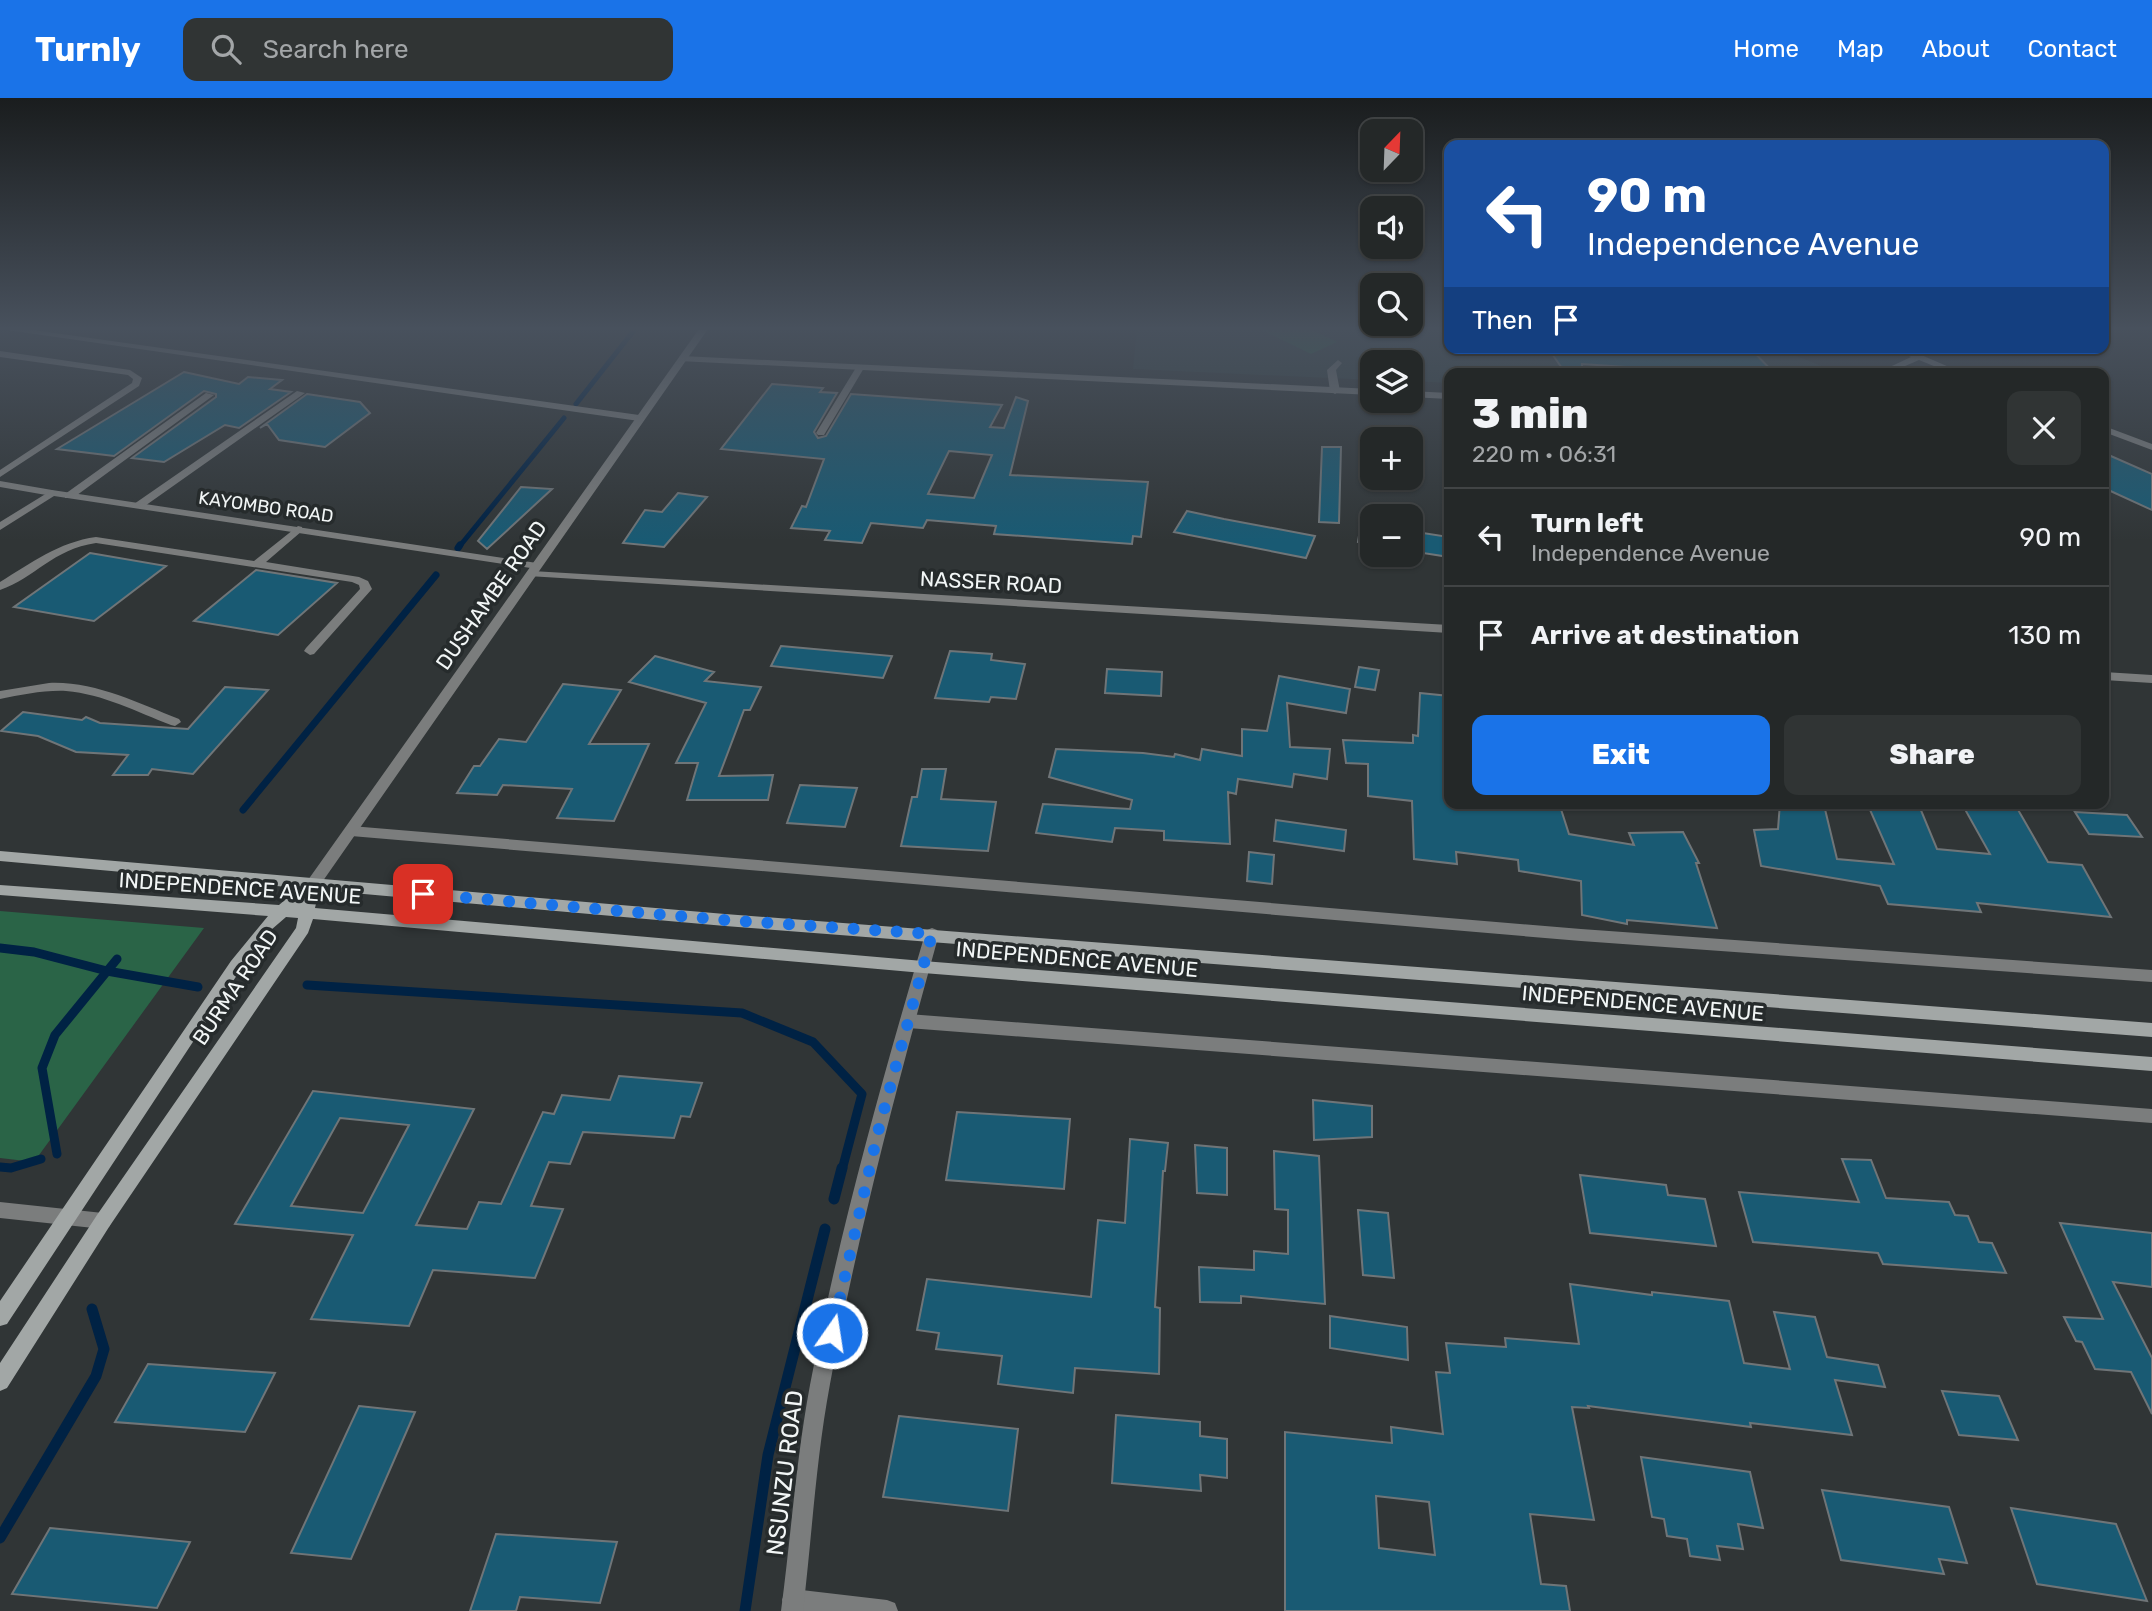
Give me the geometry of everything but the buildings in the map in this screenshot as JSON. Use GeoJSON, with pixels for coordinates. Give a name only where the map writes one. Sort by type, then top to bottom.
{"type":"FeatureCollection","features":[{"type":"Feature","properties":{"kind":"main road","name":"INDEPENDENCE AVENUE"},"geometry":{"type":"LineString","coordinates":[[0,856],[725,920],[2152,1030]]}},
{"type":"Feature","properties":{"kind":"main road","name":"BURMA ROAD"},"geometry":{"type":"LineString","coordinates":[[0,1317],[236,965],[266,926],[313,884]]}},
{"type":"Feature","properties":{"kind":"main road","name":"BURMA ROAD"},"geometry":{"type":"LineString","coordinates":[[0,1381],[103,1221],[303,929],[313,884]]}},
{"type":"Feature","properties":{"kind":"main road","name":"INDEPENDENCE AVENUE"},"geometry":{"type":"LineString","coordinates":[[0,890],[2152,1065]]}},
{"type":"Feature","properties":{"kind":"street"},"geometry":{"type":"LineString","coordinates":[[0,474],[112,400]]}},
{"type":"Feature","properties":{"kind":"street"},"geometry":{"type":"LineString","coordinates":[[69,496],[203,400]]}},
{"type":"Feature","properties":{"kind":"street"},"geometry":{"type":"LineString","coordinates":[[138,506],[291,400]]}},
{"type":"Feature","properties":{"kind":"street"},"geometry":{"type":"LineString","coordinates":[[506,400],[639,418]]}},
{"type":"Feature","properties":{"kind":"street","name":"DUSHAMBE ROAD"},"geometry":{"type":"LineString","coordinates":[[313,884],[652,400]]}},
{"type":"Feature","properties":{"kind":"street"},"geometry":{"type":"LineString","coordinates":[[821,433],[841,400]]}},
{"type":"Feature","properties":{"kind":"street"},"geometry":{"type":"LineString","coordinates":[[2109,431],[2152,447]]}},
{"type":"Feature","properties":{"kind":"street","name":"KAYOMBO ROAD"},"geometry":{"type":"LineString","coordinates":[[0,484],[298,529],[534,570]]}},
{"type":"Feature","properties":{"kind":"street"},"geometry":{"type":"LineString","coordinates":[[0,527],[52,493]]}},
{"type":"Feature","properties":{"kind":"street"},"geometry":{"type":"LineString","coordinates":[[257,564],[298,529]]}},
{"type":"Feature","properties":{"kind":"street"},"geometry":{"type":"LineString","coordinates":[[0,587],[82,540],[257,564],[355,579],[364,583],[366,589],[310,650]]}},
{"type":"Feature","properties":{"kind":"street","name":"NASSER ROAD"},"geometry":{"type":"LineString","coordinates":[[534,570],[1444,629]]}},
{"type":"Feature","properties":{"kind":"street"},"geometry":{"type":"LineString","coordinates":[[2109,676],[2152,679]]}},
{"type":"Feature","properties":{"kind":"street"},"geometry":{"type":"LineString","coordinates":[[0,695],[40,687],[68,687],[91,692],[175,722]]}},
{"type":"Feature","properties":{"kind":"street"},"geometry":{"type":"LineString","coordinates":[[351,831],[1581,935],[2152,976]]}},
{"type":"Feature","properties":{"kind":"street","name":"NSUNZU ROAD"},"geometry":{"type":"LineString","coordinates":[[793,1605],[812,1433],[821,1383],[878,1132],[932,934]]}},
{"type":"Feature","properties":{"kind":"street"},"geometry":{"type":"LineString","coordinates":[[908,1021],[2152,1116]]}},
{"type":"Feature","properties":{"kind":"street"},"geometry":{"type":"LineString","coordinates":[[2,1213],[103,1221]]}},
{"type":"Feature","properties":{"kind":"street"},"geometry":{"type":"LineString","coordinates":[[793,1605],[887,1611]]}},
{"type":"Feature","properties":{"kind":"green space"},"geometry":{"type":"Polygon","coordinates":[[[0,911],[204,928],[34,1162],[0,1158],[0,911]]]}},
{"type":"Feature","properties":{"kind":"waterway"},"geometry":{"type":"LineString","coordinates":[[576,404],[579,400]]}},
{"type":"Feature","properties":{"kind":"waterway"},"geometry":{"type":"LineString","coordinates":[[459,547],[564,418]]}},
{"type":"Feature","properties":{"kind":"waterway"},"geometry":{"type":"LineString","coordinates":[[243,810],[436,575]]}},
{"type":"Feature","properties":{"kind":"waterway"},"geometry":{"type":"LineString","coordinates":[[0,948],[34,952],[107,971]]}},
{"type":"Feature","properties":{"kind":"waterway"},"geometry":{"type":"LineString","coordinates":[[107,971],[117,959]]}},
{"type":"Feature","properties":{"kind":"waterway"},"geometry":{"type":"LineString","coordinates":[[57,1154],[42,1068],[55,1035],[107,971]]}},
{"type":"Feature","properties":{"kind":"waterway"},"geometry":{"type":"LineString","coordinates":[[107,971],[198,987]]}},
{"type":"Feature","properties":{"kind":"waterway"},"geometry":{"type":"LineString","coordinates":[[307,985],[742,1013],[813,1042],[862,1094],[842,1170]]}},
{"type":"Feature","properties":{"kind":"waterway"},"geometry":{"type":"LineString","coordinates":[[0,1167],[11,1168],[41,1159]]}},
{"type":"Feature","properties":{"kind":"waterway"},"geometry":{"type":"LineString","coordinates":[[834,1199],[842,1168]]}},
{"type":"Feature","properties":{"kind":"waterway"},"geometry":{"type":"LineString","coordinates":[[745,1611],[768,1455],[825,1229]]}},
{"type":"Feature","properties":{"kind":"waterway"},"geometry":{"type":"LineString","coordinates":[[0,1538],[96,1376],[104,1349],[92,1309]]}},
{"type":"Feature","properties":{"kind":"route"},"geometry":{"type":"LineString","coordinates":[[423,894],[725,920],[932,934],[878,1132],[832,1333]]}}]}
